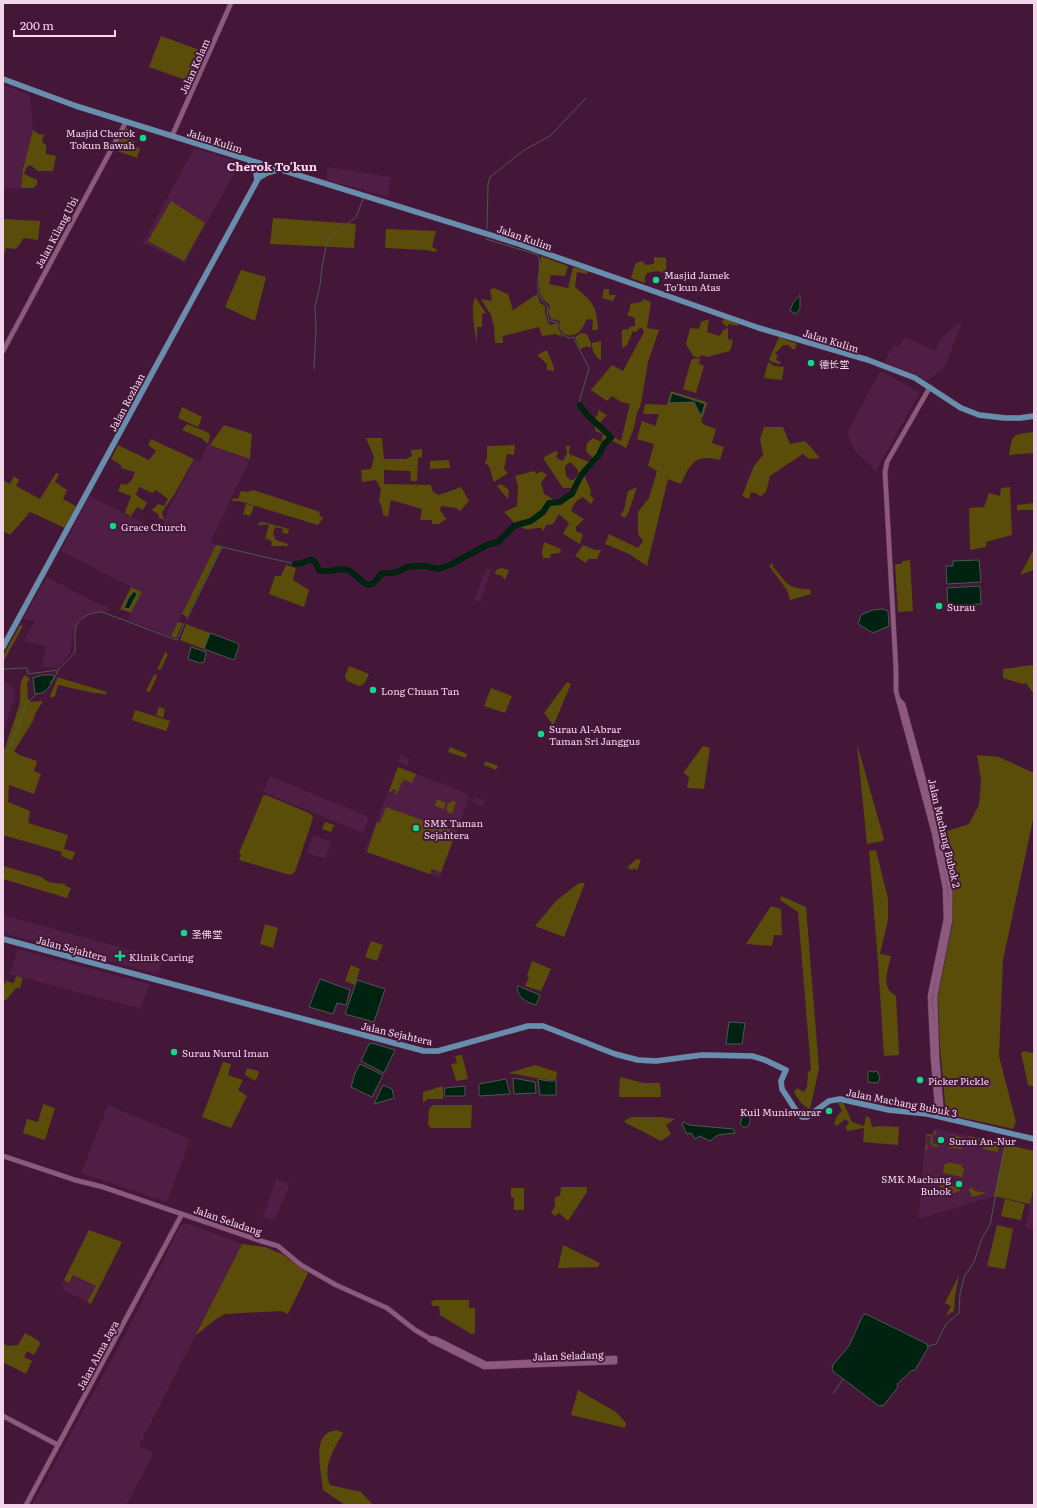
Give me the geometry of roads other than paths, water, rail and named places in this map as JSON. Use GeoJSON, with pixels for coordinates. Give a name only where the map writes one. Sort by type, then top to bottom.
{"type":"FeatureCollection","features":[{"type":"Feature","properties":{"kind":"main road","name":"Jalan Kulim"},"geometry":{"type":"LineString","coordinates":[[3,79],[50,98],[516,243],[759,328],[868,360],[915,378],[961,408],[979,414],[1005,418],[1034,416]]}},
{"type":"Feature","properties":{"kind":"main road"},"geometry":{"type":"LineString","coordinates":[[248,160],[255,166],[257,179],[267,173],[280,170]]}},
{"type":"Feature","properties":{"kind":"main road","name":"Jalan Rozhan"},"geometry":{"type":"LineString","coordinates":[[3,648],[265,166]]}},
{"type":"Feature","properties":{"kind":"main road","name":"Jalan Sejahtera"},"geometry":{"type":"LineString","coordinates":[[3,939],[424,1051],[438,1051],[520,1028],[536,1025],[543,1026],[615,1054],[638,1060],[656,1061],[707,1055],[752,1056],[765,1060],[786,1070]]}},
{"type":"Feature","properties":{"kind":"main road","name":"Jalan Machang Bubuk 3"},"geometry":{"type":"LineString","coordinates":[[786,1070],[781,1081],[782,1089],[799,1115],[802,1117],[809,1116],[825,1103],[837,1099],[884,1110],[920,1113],[940,1117],[1034,1139]]}},
{"type":"Feature","properties":{"kind":"street","name":"Jalan Kolam"},"geometry":{"type":"LineString","coordinates":[[172,136],[231,3]]}},
{"type":"Feature","properties":{"kind":"street","name":"Jalan Kilang Ubi"},"geometry":{"type":"LineString","coordinates":[[3,351],[126,122]]}},
{"type":"Feature","properties":{"kind":"street","name":"Jalan Machang Bubok 2"},"geometry":{"type":"LineString","coordinates":[[930,387],[887,462],[885,472],[896,669],[895,684],[898,699],[903,704],[938,832],[950,888],[950,920],[935,996],[940,1117]]}},
{"type":"Feature","properties":{"kind":"street","name":"Jalan Seladang"},"geometry":{"type":"LineString","coordinates":[[3,1156],[274,1244],[307,1268],[336,1285],[387,1308],[430,1340],[484,1367],[615,1362],[615,1358],[486,1364],[436,1339],[429,1338]]}},
{"type":"Feature","properties":{"kind":"street","name":"Jalan Alma Jaya"},"geometry":{"type":"LineString","coordinates":[[26,1505],[182,1214]]}},
{"type":"Feature","properties":{"kind":"street"},"geometry":{"type":"LineString","coordinates":[[3,1416],[58,1445]]}},
{"type":"Feature","properties":{"kind":"waterway"},"geometry":{"type":"LineString","coordinates":[[487,229],[488,184],[490,177],[524,150],[550,136],[586,98]]}},
{"type":"Feature","properties":{"kind":"waterway"},"geometry":{"type":"LineString","coordinates":[[314,369],[316,329],[315,307],[326,246],[329,237],[356,217],[363,199]]}},
{"type":"Feature","properties":{"kind":"waterway"},"geometry":{"type":"LineString","coordinates":[[486,239],[538,255],[540,265],[538,292],[548,307],[547,312],[549,321],[558,322],[563,335],[569,338],[573,337],[589,368],[579,403]]}},
{"type":"Feature","properties":{"kind":"waterway"},"geometry":{"type":"LineString","coordinates":[[517,525],[531,521],[543,512],[549,503],[560,502],[572,494],[582,474],[599,455],[604,444],[611,438],[587,415],[580,405]]}},
{"type":"Feature","properties":{"kind":"waterway"},"geometry":{"type":"LineString","coordinates":[[295,564],[311,560],[314,561],[319,570],[322,571],[345,569],[369,585],[374,583],[381,574],[397,572],[407,567],[426,566],[438,569],[448,566],[487,545],[498,542],[514,526]]}},
{"type":"Feature","properties":{"kind":"waterway"},"geometry":{"type":"LineString","coordinates":[[187,619],[222,547],[295,564]]}},
{"type":"Feature","properties":{"kind":"waterway"},"geometry":{"type":"LineString","coordinates":[[3,669],[27,668],[28,674],[58,670],[75,652],[76,625],[86,616],[94,613],[102,612],[177,640],[184,624]]}},
{"type":"Feature","properties":{"kind":"waterway"},"geometry":{"type":"LineString","coordinates":[[50,682],[52,682],[58,671]]}},
{"type":"Feature","properties":{"kind":"waterway"},"geometry":{"type":"LineString","coordinates":[[3,756],[11,746],[26,704],[37,693]]}},
{"type":"Feature","properties":{"kind":"waterway"},"geometry":{"type":"LineString","coordinates":[[928,1346],[936,1344],[946,1324],[959,1313],[960,1294],[964,1277],[974,1262],[982,1238],[990,1225],[1005,1144]]}},
{"type":"Feature","properties":{"kind":"waterway"},"geometry":{"type":"LineString","coordinates":[[833,1394],[843,1379]]}},
{"type":"Feature","properties":{"kind":"place","name":"Masjid Cherok Tokun Bawah"},"geometry":{"type":"Point","coordinates":[143,138]}},
{"type":"Feature","properties":{"kind":"place","name":"Masjid Jamek To'kun Atas"},"geometry":{"type":"Point","coordinates":[656,280]}},
{"type":"Feature","properties":{"kind":"place","name":"德长堂"},"geometry":{"type":"Point","coordinates":[811,363]}},
{"type":"Feature","properties":{"kind":"place","name":"Grace Church"},"geometry":{"type":"Point","coordinates":[113,526]}},
{"type":"Feature","properties":{"kind":"place","name":"Surau"},"geometry":{"type":"Point","coordinates":[939,606]}},
{"type":"Feature","properties":{"kind":"place","name":"Long Chuan Tan"},"geometry":{"type":"Point","coordinates":[373,690]}},
{"type":"Feature","properties":{"kind":"place","name":"Surau Al-Abrar Taman Sri Janggus"},"geometry":{"type":"Point","coordinates":[541,734]}},
{"type":"Feature","properties":{"kind":"place","name":"SMK Taman Sejahtera"},"geometry":{"type":"Point","coordinates":[416,828]}},
{"type":"Feature","properties":{"kind":"place","name":"圣佛堂"},"geometry":{"type":"Point","coordinates":[184,933]}},
{"type":"Feature","properties":{"kind":"place","name":"Klinik Caring"},"geometry":{"type":"Point","coordinates":[120,956]}},
{"type":"Feature","properties":{"kind":"place","name":"Surau Nurul Iman"},"geometry":{"type":"Point","coordinates":[174,1052]}},
{"type":"Feature","properties":{"kind":"place","name":"Picker Pickle"},"geometry":{"type":"Point","coordinates":[920,1080]}},
{"type":"Feature","properties":{"kind":"place","name":"Kuil Muniswarar"},"geometry":{"type":"Point","coordinates":[829,1111]}},
{"type":"Feature","properties":{"kind":"place","name":"Surau An-Nur"},"geometry":{"type":"Point","coordinates":[941,1140]}},
{"type":"Feature","properties":{"kind":"place","name":"SMK Machang Bubok"},"geometry":{"type":"Point","coordinates":[959,1184]}},
{"type":"Feature","properties":{"kind":"district","name":"Cherok To'kun"},"geometry":{"type":"Point","coordinates":[272,166]}}]}
